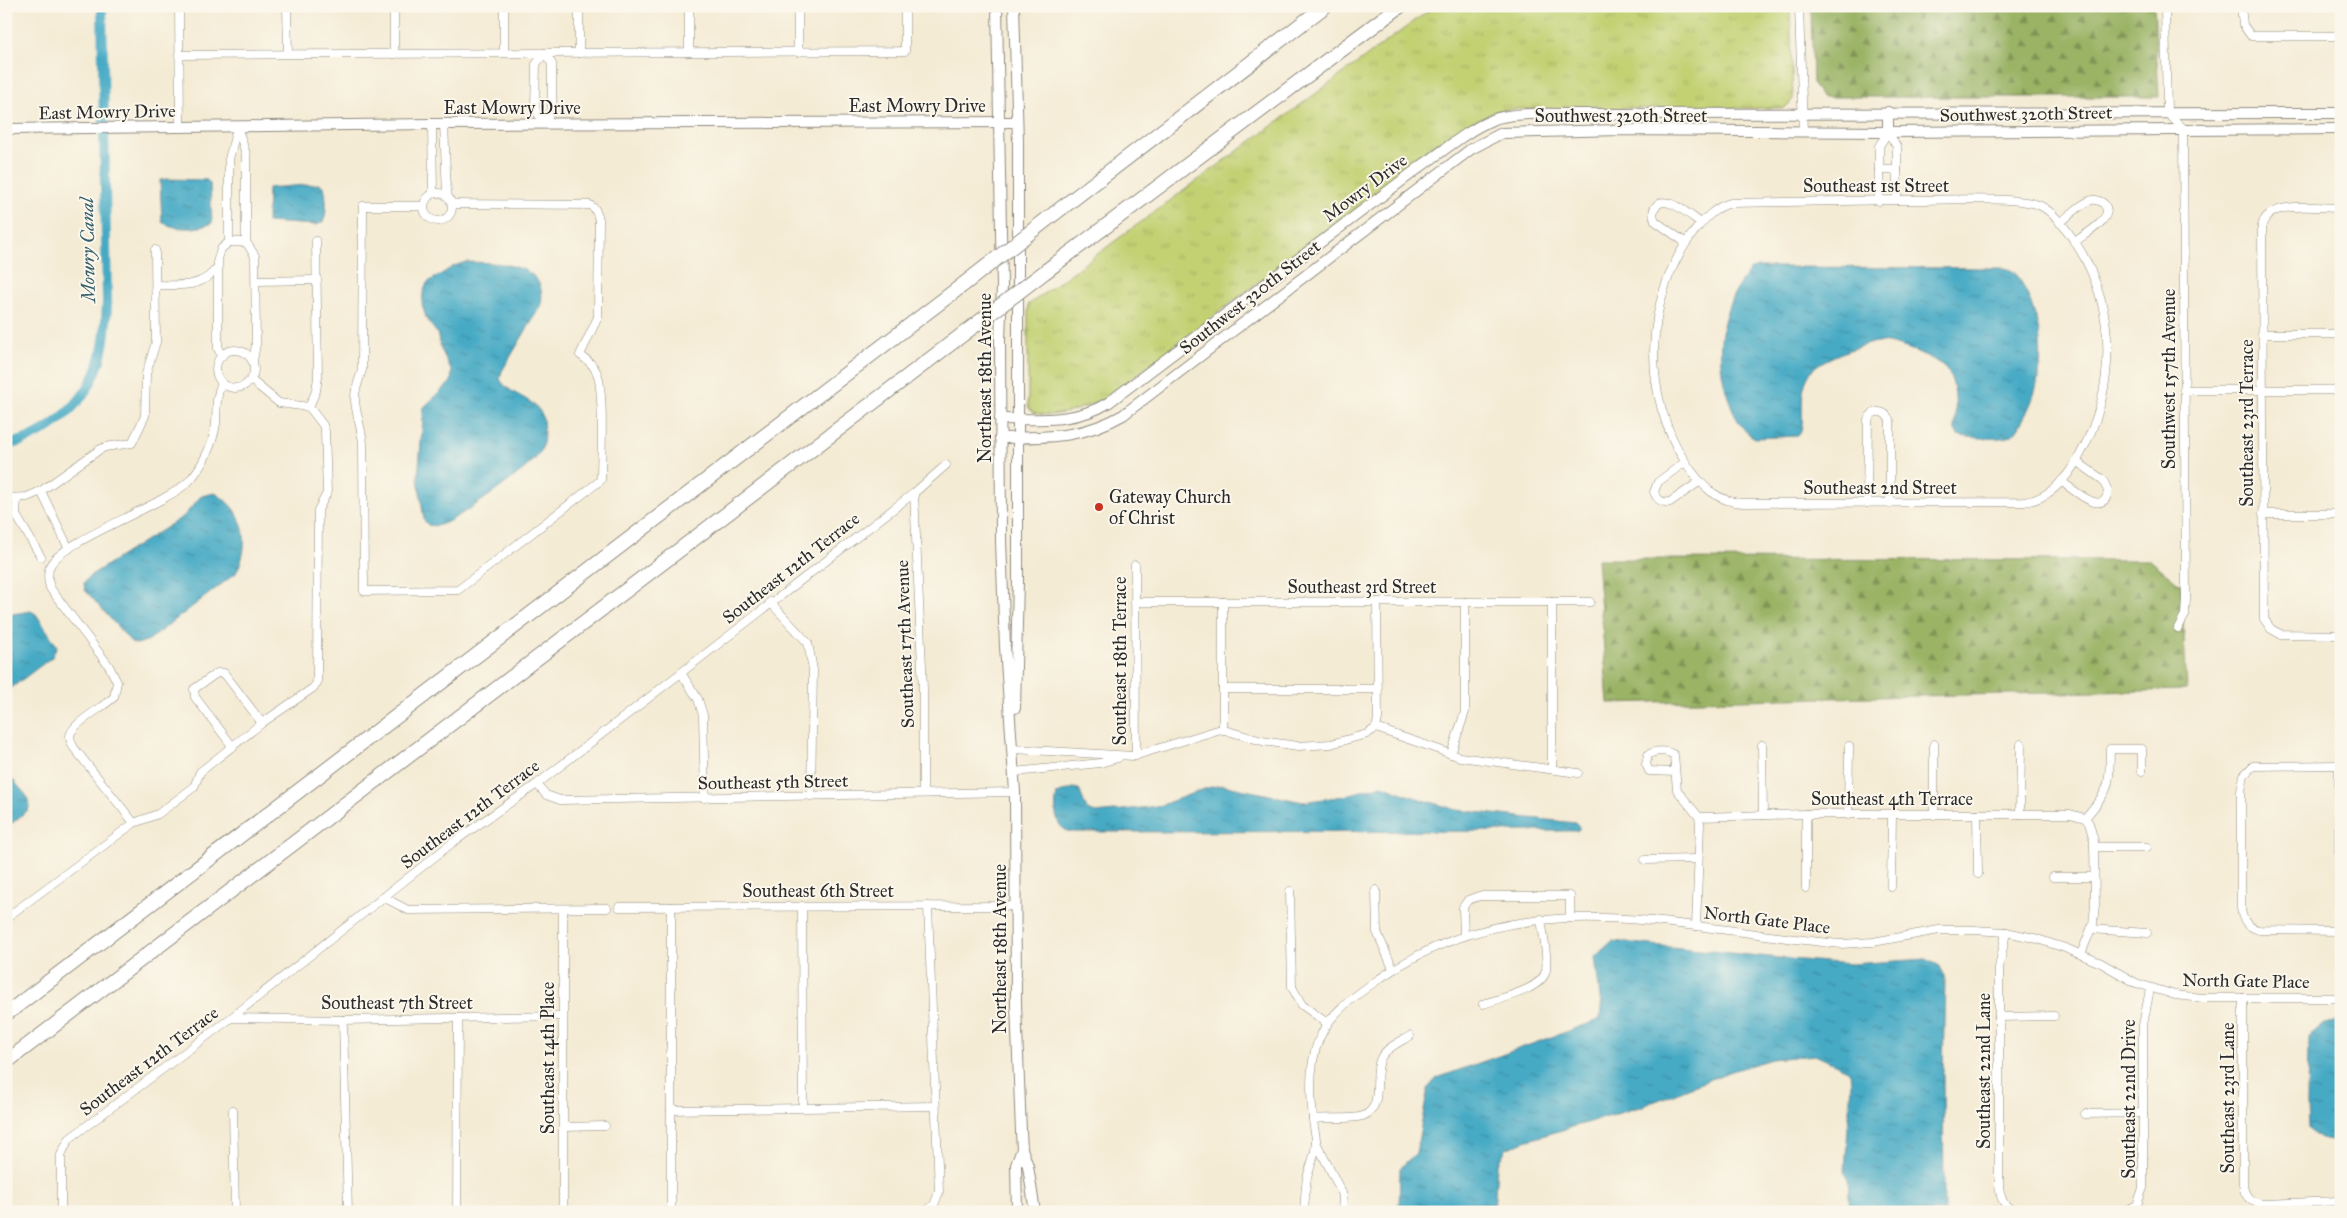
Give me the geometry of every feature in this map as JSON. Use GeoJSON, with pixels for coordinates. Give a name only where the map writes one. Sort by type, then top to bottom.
{"type":"FeatureCollection","features":[{"type":"Feature","properties":{"kind":"highway"},"geometry":{"type":"LineString","coordinates":[[6,1014],[964,284],[1325,6]]}},
{"type":"Feature","properties":{"kind":"highway"},"geometry":{"type":"LineString","coordinates":[[6,1062],[1046,271],[1400,6]]}},
{"type":"Feature","properties":{"kind":"street"},"geometry":{"type":"LineString","coordinates":[[179,6],[180,128]]}},
{"type":"Feature","properties":{"kind":"street"},"geometry":{"type":"LineString","coordinates":[[287,6],[288,54]]}},
{"type":"Feature","properties":{"kind":"street"},"geometry":{"type":"LineString","coordinates":[[394,6],[394,54]]}},
{"type":"Feature","properties":{"kind":"street"},"geometry":{"type":"LineString","coordinates":[[504,6],[504,53]]}},
{"type":"Feature","properties":{"kind":"street"},"geometry":{"type":"LineString","coordinates":[[579,6],[579,53]]}},
{"type":"Feature","properties":{"kind":"street"},"geometry":{"type":"LineString","coordinates":[[689,6],[689,52]]}},
{"type":"Feature","properties":{"kind":"street"},"geometry":{"type":"LineString","coordinates":[[798,6],[798,52]]}},
{"type":"Feature","properties":{"kind":"street"},"geometry":{"type":"LineString","coordinates":[[179,55],[905,51],[904,6]]}},
{"type":"Feature","properties":{"kind":"street","name":"Northeast 18th Avenue"},"geometry":{"type":"LineString","coordinates":[[997,6],[1002,286],[1000,419],[1002,594],[1016,792],[1017,1042],[1022,1148],[1028,1166],[1035,1212]]}},
{"type":"Feature","properties":{"kind":"street","name":"Northeast 18th Avenue"},"geometry":{"type":"LineString","coordinates":[[1013,749],[1018,623],[1018,122],[1014,6]]}},
{"type":"Feature","properties":{"kind":"street"},"geometry":{"type":"LineString","coordinates":[[1799,6],[1803,132]]}},
{"type":"Feature","properties":{"kind":"street"},"geometry":{"type":"LineString","coordinates":[[2165,6],[2167,112],[2183,128]]}},
{"type":"Feature","properties":{"kind":"street"},"geometry":{"type":"LineString","coordinates":[[2241,6],[2242,20],[2246,31],[2255,37],[2341,36]]}},
{"type":"Feature","properties":{"kind":"street"},"geometry":{"type":"LineString","coordinates":[[544,124],[552,109],[552,64],[545,53]]}},
{"type":"Feature","properties":{"kind":"street"},"geometry":{"type":"LineString","coordinates":[[544,124],[535,109],[536,64],[545,53]]}},
{"type":"Feature","properties":{"kind":"street"},"geometry":{"type":"LineString","coordinates":[[536,88],[552,88]]}},
{"type":"Feature","properties":{"kind":"street"},"geometry":{"type":"LineString","coordinates":[[1888,112],[1888,132],[1897,147],[1897,200]]}},
{"type":"Feature","properties":{"kind":"street","name":"Southwest 320th Street"},"geometry":{"type":"LineString","coordinates":[[1524,115],[1888,112],[2341,113]]}},
{"type":"Feature","properties":{"kind":"street","name":"Mowry Drive"},"geometry":{"type":"LineString","coordinates":[[1000,419],[1070,417],[1088,413],[1108,403],[1461,138],[1493,119],[1524,115]]}},
{"type":"Feature","properties":{"kind":"street","name":"East Mowry Drive"},"geometry":{"type":"LineString","coordinates":[[6,129],[432,124],[1018,122]]}},
{"type":"Feature","properties":{"kind":"street"},"geometry":{"type":"LineString","coordinates":[[432,124],[433,193]]}},
{"type":"Feature","properties":{"kind":"street"},"geometry":{"type":"LineString","coordinates":[[444,124],[446,195],[452,204],[450,214],[439,221],[426,215],[423,206],[426,198],[433,193],[446,195]]}},
{"type":"Feature","properties":{"kind":"street"},"geometry":{"type":"LineString","coordinates":[[229,242],[229,160],[237,126]]}},
{"type":"Feature","properties":{"kind":"street"},"geometry":{"type":"LineString","coordinates":[[237,126],[246,154],[246,242],[255,256],[257,281],[254,374],[252,380],[241,388],[228,387],[222,383],[216,373],[218,361],[232,350],[245,352],[253,361]]}},
{"type":"Feature","properties":{"kind":"street","name":"Southwest 157th Avenue"},"geometry":{"type":"LineString","coordinates":[[2178,628],[2185,615],[2186,599],[2183,128]]}},
{"type":"Feature","properties":{"kind":"street","name":"Southwest 320th Street"},"geometry":{"type":"LineString","coordinates":[[1000,438],[1054,437],[1075,434],[1103,426],[1123,415],[1464,155],[1502,133],[1621,130],[1888,132],[2341,128]]}},
{"type":"Feature","properties":{"kind":"street"},"geometry":{"type":"LineString","coordinates":[[1879,201],[1878,146],[1888,132]]}},
{"type":"Feature","properties":{"kind":"street"},"geometry":{"type":"LineString","coordinates":[[1879,170],[1897,170]]}},
{"type":"Feature","properties":{"kind":"street","name":"Southeast 1st Street"},"geometry":{"type":"LineString","coordinates":[[1685,462],[1664,416],[1655,378],[1655,328],[1662,296],[1674,264],[1701,223],[1717,208],[1731,203],[1897,200],[2024,202],[2041,206],[2060,222],[2066,230],[2098,290],[2106,323],[2108,352],[2106,379],[2100,407],[2091,432],[2076,461]]}},
{"type":"Feature","properties":{"kind":"street"},"geometry":{"type":"LineString","coordinates":[[2060,222],[2092,200],[2104,204],[2107,212],[2105,219],[2074,242]]}},
{"type":"Feature","properties":{"kind":"street"},"geometry":{"type":"LineString","coordinates":[[1689,240],[1655,221],[1653,210],[1660,202],[1671,202],[1701,223]]}},
{"type":"Feature","properties":{"kind":"street"},"geometry":{"type":"LineString","coordinates":[[423,206],[363,206],[362,370],[355,396],[356,409],[362,426],[363,444],[364,591],[458,590],[600,480],[600,389],[597,372],[580,355],[598,317],[599,219],[595,209],[590,205],[452,204]]}},
{"type":"Feature","properties":{"kind":"street","name":"Southeast 23rd Terrace"},"geometry":{"type":"LineString","coordinates":[[2341,208],[2279,208],[2266,216],[2262,226],[2263,615],[2270,629],[2284,635],[2341,635]]}},
{"type":"Feature","properties":{"kind":"street"},"geometry":{"type":"LineString","coordinates":[[309,407],[316,391],[318,377],[316,241]]}},
{"type":"Feature","properties":{"kind":"street"},"geometry":{"type":"LineString","coordinates":[[222,356],[218,349],[216,270],[221,249],[229,242],[246,242]]}},
{"type":"Feature","properties":{"kind":"street"},"geometry":{"type":"LineString","coordinates":[[6,498],[27,497],[41,491],[99,450],[105,447],[132,443],[145,416],[146,374],[156,342],[156,250]]}},
{"type":"Feature","properties":{"kind":"street"},"geometry":{"type":"LineString","coordinates":[[156,285],[194,285],[210,277],[216,270]]}},
{"type":"Feature","properties":{"kind":"street"},"geometry":{"type":"LineString","coordinates":[[257,281],[317,280]]}},
{"type":"Feature","properties":{"kind":"street"},"geometry":{"type":"LineString","coordinates":[[2262,334],[2341,334]]}},
{"type":"Feature","properties":{"kind":"street"},"geometry":{"type":"LineString","coordinates":[[6,918],[134,823],[158,814],[194,787],[200,772],[262,723],[313,688],[316,682],[318,510],[326,492],[325,431],[323,425],[309,407],[279,403],[252,380]]}},
{"type":"Feature","properties":{"kind":"street"},"geometry":{"type":"LineString","coordinates":[[134,823],[74,748],[70,740],[71,732],[77,726],[114,698],[117,682],[109,666],[50,588],[50,564],[69,549],[188,482],[205,457],[213,438],[218,392],[222,383]]}},
{"type":"Feature","properties":{"kind":"street"},"geometry":{"type":"LineString","coordinates":[[2184,390],[2341,390]]}},
{"type":"Feature","properties":{"kind":"street"},"geometry":{"type":"LineString","coordinates":[[1866,503],[1868,420],[1874,412],[1879,411],[1888,416],[1890,421],[1890,503]]}},
{"type":"Feature","properties":{"kind":"street"},"geometry":{"type":"LineString","coordinates":[[2061,481],[2093,502],[2105,499],[2108,491],[2105,482],[2076,461]]}},
{"type":"Feature","properties":{"kind":"street","name":"Southeast 2nd Street"},"geometry":{"type":"LineString","coordinates":[[1685,462],[1700,482],[1718,497],[1734,503],[1890,503],[2030,501],[2048,494],[2068,473],[2076,461]]}},
{"type":"Feature","properties":{"kind":"street"},"geometry":{"type":"LineString","coordinates":[[1685,462],[1658,482],[1654,492],[1656,497],[1665,503],[1670,502],[1700,482]]}},
{"type":"Feature","properties":{"kind":"street","name":"Southeast 12th Terrace"},"geometry":{"type":"LineString","coordinates":[[61,1212],[61,1156],[69,1139],[231,1018],[385,898],[452,843],[537,784],[770,602],[914,493],[946,465]]}},
{"type":"Feature","properties":{"kind":"street"},"geometry":{"type":"LineString","coordinates":[[41,491],[69,549]]}},
{"type":"Feature","properties":{"kind":"street","name":"Southeast 17th Avenue"},"geometry":{"type":"LineString","coordinates":[[914,493],[923,689],[924,793]]}},
{"type":"Feature","properties":{"kind":"street"},"geometry":{"type":"LineString","coordinates":[[17,498],[16,515],[41,557]]}},
{"type":"Feature","properties":{"kind":"street"},"geometry":{"type":"LineString","coordinates":[[2263,514],[2341,514]]}},
{"type":"Feature","properties":{"kind":"street","name":"Southeast 18th Terrace"},"geometry":{"type":"LineString","coordinates":[[1135,565],[1136,756]]}},
{"type":"Feature","properties":{"kind":"street"},"geometry":{"type":"LineString","coordinates":[[770,602],[808,643],[813,670],[811,796]]}},
{"type":"Feature","properties":{"kind":"street","name":"Southeast 3rd Street"},"geometry":{"type":"LineString","coordinates":[[1135,602],[1590,602]]}},
{"type":"Feature","properties":{"kind":"street"},"geometry":{"type":"LineString","coordinates":[[1223,602],[1223,730]]}},
{"type":"Feature","properties":{"kind":"street"},"geometry":{"type":"LineString","coordinates":[[1015,772],[1100,763],[1122,757],[1136,756],[1223,730],[1262,742],[1298,746],[1331,744],[1367,734],[1376,728],[1378,719],[1377,602]]}},
{"type":"Feature","properties":{"kind":"street"},"geometry":{"type":"LineString","coordinates":[[1451,754],[1465,712],[1465,602]]}},
{"type":"Feature","properties":{"kind":"street"},"geometry":{"type":"LineString","coordinates":[[1552,602],[1552,770]]}},
{"type":"Feature","properties":{"kind":"street"},"geometry":{"type":"LineString","coordinates":[[233,747],[195,698],[194,689],[217,673],[224,673],[262,723]]}},
{"type":"Feature","properties":{"kind":"street"},"geometry":{"type":"LineString","coordinates":[[681,673],[698,699],[703,715],[705,798]]}},
{"type":"Feature","properties":{"kind":"street"},"geometry":{"type":"LineString","coordinates":[[1223,690],[1378,689]]}},
{"type":"Feature","properties":{"kind":"street"},"geometry":{"type":"LineString","coordinates":[[1376,728],[1468,759],[1578,773]]}},
{"type":"Feature","properties":{"kind":"street"},"geometry":{"type":"LineString","coordinates":[[1934,744],[1934,815]]}},
{"type":"Feature","properties":{"kind":"street"},"geometry":{"type":"LineString","coordinates":[[2020,814],[2021,744]]}},
{"type":"Feature","properties":{"kind":"street"},"geometry":{"type":"LineString","coordinates":[[1762,745],[1762,815]]}},
{"type":"Feature","properties":{"kind":"street"},"geometry":{"type":"LineString","coordinates":[[1848,815],[1849,746]]}},
{"type":"Feature","properties":{"kind":"street"},"geometry":{"type":"LineString","coordinates":[[1013,749],[1100,753],[1122,757]]}},
{"type":"Feature","properties":{"kind":"street"},"geometry":{"type":"LineString","coordinates":[[2082,954],[2091,929],[2095,905],[2094,847],[2092,831],[2085,818],[2108,788],[2110,749],[2142,749],[2142,771]]}},
{"type":"Feature","properties":{"kind":"street"},"geometry":{"type":"LineString","coordinates":[[2257,765],[2340,765],[2340,931],[2255,929],[2246,924],[2242,912],[2241,791],[2246,771],[2257,765]]}},
{"type":"Feature","properties":{"kind":"street"},"geometry":{"type":"LineString","coordinates":[[1676,772],[1678,794],[1699,817],[1701,828],[1696,926]]}},
{"type":"Feature","properties":{"kind":"street","name":"Southeast 5th Street"},"geometry":{"type":"LineString","coordinates":[[537,784],[546,795],[560,800],[1016,792]]}},
{"type":"Feature","properties":{"kind":"street"},"geometry":{"type":"LineString","coordinates":[[1806,814],[1806,888]]}},
{"type":"Feature","properties":{"kind":"street","name":"Southeast 4th Terrace"},"geometry":{"type":"LineString","coordinates":[[1699,817],[1806,814],[2070,814],[2085,818]]}},
{"type":"Feature","properties":{"kind":"street"},"geometry":{"type":"LineString","coordinates":[[1977,814],[1978,874]]}},
{"type":"Feature","properties":{"kind":"street"},"geometry":{"type":"LineString","coordinates":[[1891,888],[1892,815]]}},
{"type":"Feature","properties":{"kind":"street"},"geometry":{"type":"LineString","coordinates":[[2094,847],[2146,847]]}},
{"type":"Feature","properties":{"kind":"street"},"geometry":{"type":"LineString","coordinates":[[1645,860],[1698,859]]}},
{"type":"Feature","properties":{"kind":"street"},"geometry":{"type":"LineString","coordinates":[[2053,877],[2094,877]]}},
{"type":"Feature","properties":{"kind":"street"},"geometry":{"type":"LineString","coordinates":[[1376,890],[1377,932],[1393,969]]}},
{"type":"Feature","properties":{"kind":"street"},"geometry":{"type":"LineString","coordinates":[[1290,891],[1292,987],[1302,1006],[1327,1023]]}},
{"type":"Feature","properties":{"kind":"street"},"geometry":{"type":"LineString","coordinates":[[1464,936],[1463,907],[1468,900],[1479,896],[1570,896],[1570,916]]}},
{"type":"Feature","properties":{"kind":"street"},"geometry":{"type":"LineString","coordinates":[[385,898],[408,910],[606,908]]}},
{"type":"Feature","properties":{"kind":"street"},"geometry":{"type":"LineString","coordinates":[[802,906],[803,1107]]}},
{"type":"Feature","properties":{"kind":"street"},"geometry":{"type":"LineString","coordinates":[[925,1212],[934,1205],[939,1192],[934,1106],[928,906]]}},
{"type":"Feature","properties":{"kind":"street","name":"Southeast 6th Street"},"geometry":{"type":"LineString","coordinates":[[619,907],[1016,906]]}},
{"type":"Feature","properties":{"kind":"street"},"geometry":{"type":"LineString","coordinates":[[671,907],[671,1212]]}},
{"type":"Feature","properties":{"kind":"street","name":"Southeast 14th Place"},"geometry":{"type":"LineString","coordinates":[[561,1209],[564,1127],[563,909]]}},
{"type":"Feature","properties":{"kind":"street","name":"North Gate Place"},"geometry":{"type":"LineString","coordinates":[[1316,1142],[1312,1081],[1314,1055],[1319,1038],[1327,1023],[1349,1002],[1393,969],[1421,954],[1464,936],[1517,922],[1570,916],[1620,917],[1841,944],[1873,942],[1939,930],[2006,932],[2050,942],[2082,954],[2150,989],[2193,998],[2341,998]]}},
{"type":"Feature","properties":{"kind":"street"},"geometry":{"type":"LineString","coordinates":[[1483,1004],[1530,988],[1543,978],[1546,973],[1546,962],[1541,919]]}},
{"type":"Feature","properties":{"kind":"street"},"geometry":{"type":"LineString","coordinates":[[2091,929],[2147,932]]}},
{"type":"Feature","properties":{"kind":"street","name":"Southeast 22nd Lane"},"geometry":{"type":"LineString","coordinates":[[2006,932],[1999,968],[1998,1184],[2001,1199],[2008,1208],[2018,1212]]}},
{"type":"Feature","properties":{"kind":"street","name":"Southeast 22nd Drive"},"geometry":{"type":"LineString","coordinates":[[2122,1212],[2134,1207],[2141,1197],[2143,1188],[2143,1024],[2150,989]]}},
{"type":"Feature","properties":{"kind":"street","name":"Southeast 23rd Lane"},"geometry":{"type":"LineString","coordinates":[[2242,998],[2243,1184],[2247,1198],[2254,1203],[2264,1204],[2341,1201]]}},
{"type":"Feature","properties":{"kind":"street","name":"Southeast 7th Street"},"geometry":{"type":"LineString","coordinates":[[231,1018],[343,1020],[562,1016]]}},
{"type":"Feature","properties":{"kind":"street"},"geometry":{"type":"LineString","coordinates":[[1998,1017],[2054,1016]]}},
{"type":"Feature","properties":{"kind":"street"},"geometry":{"type":"LineString","coordinates":[[457,1212],[458,1018]]}},
{"type":"Feature","properties":{"kind":"street"},"geometry":{"type":"LineString","coordinates":[[343,1020],[348,1212]]}},
{"type":"Feature","properties":{"kind":"street"},"geometry":{"type":"LineString","coordinates":[[1313,1119],[1360,1117],[1370,1112],[1375,1104],[1377,1073],[1381,1059],[1389,1048],[1410,1036]]}},
{"type":"Feature","properties":{"kind":"street"},"geometry":{"type":"LineString","coordinates":[[671,1110],[934,1106]]}},
{"type":"Feature","properties":{"kind":"street"},"geometry":{"type":"LineString","coordinates":[[233,1110],[235,1212]]}},
{"type":"Feature","properties":{"kind":"street"},"geometry":{"type":"LineString","coordinates":[[2085,1114],[2143,1113]]}},
{"type":"Feature","properties":{"kind":"street"},"geometry":{"type":"LineString","coordinates":[[564,1127],[604,1126]]}},
{"type":"Feature","properties":{"kind":"street"},"geometry":{"type":"LineString","coordinates":[[1304,1212],[1307,1179],[1316,1142]]}},
{"type":"Feature","properties":{"kind":"street"},"geometry":{"type":"LineString","coordinates":[[1316,1142],[1342,1195],[1342,1212]]}},
{"type":"Feature","properties":{"kind":"street","name":"Northeast 18th Avenue"},"geometry":{"type":"LineString","coordinates":[[1017,1212],[1016,1165],[1022,1148]]}},
{"type":"Feature","properties":{"kind":"green space"},"geometry":{"type":"Polygon","coordinates":[[[1435,6],[1790,6],[1793,99],[1785,108],[1517,109],[1498,111],[1466,125],[1107,397],[1090,405],[1054,415],[1043,415],[1034,412],[1028,407],[1028,305],[1435,6]]]}},
{"type":"Feature","properties":{"kind":"green space"},"geometry":{"type":"Polygon","coordinates":[[[1811,6],[2154,6],[2159,97],[1822,97],[1813,85],[1811,6]]]}},
{"type":"Feature","properties":{"kind":"green space"},"geometry":{"type":"Polygon","coordinates":[[[1597,559],[2150,560],[2181,585],[2187,690],[1608,703],[1597,559]]]}},
{"type":"Feature","properties":{"kind":"water"},"geometry":{"type":"Polygon","coordinates":[[[160,180],[207,180],[210,183],[212,223],[200,227],[179,228],[162,222],[160,180]]]}},
{"type":"Feature","properties":{"kind":"water"},"geometry":{"type":"Polygon","coordinates":[[[318,184],[324,186],[326,209],[323,222],[316,225],[267,222],[268,188],[318,184]]]}},
{"type":"Feature","properties":{"kind":"water"},"geometry":{"type":"Polygon","coordinates":[[[466,262],[505,264],[517,267],[528,272],[537,280],[541,291],[541,305],[502,371],[500,379],[510,390],[530,402],[541,413],[544,433],[543,442],[541,451],[533,461],[494,492],[452,520],[441,525],[428,525],[424,520],[418,478],[424,407],[451,382],[452,372],[441,349],[437,333],[427,320],[422,305],[423,293],[427,283],[454,266],[466,262]]]}},
{"type":"Feature","properties":{"kind":"water"},"geometry":{"type":"Polygon","coordinates":[[[1758,267],[2006,268],[2014,272],[2026,292],[2037,322],[2041,353],[2040,368],[2033,399],[2020,426],[2011,436],[2001,438],[1958,435],[1955,430],[1953,384],[1947,370],[1935,360],[1915,351],[1893,344],[1877,342],[1844,352],[1814,368],[1804,387],[1802,423],[1798,436],[1755,438],[1738,421],[1726,392],[1721,360],[1721,344],[1727,312],[1733,297],[1746,275],[1752,269],[1758,267]]]}},
{"type":"Feature","properties":{"kind":"water"},"geometry":{"type":"Polygon","coordinates":[[[215,493],[233,509],[243,528],[244,550],[236,573],[149,640],[137,644],[132,643],[85,590],[84,583],[91,575],[184,516],[201,496],[215,493]]]}},
{"type":"Feature","properties":{"kind":"water"},"geometry":{"type":"Polygon","coordinates":[[[31,611],[36,614],[57,646],[52,657],[6,692],[6,615],[31,611]]]}},
{"type":"Feature","properties":{"kind":"water"},"geometry":{"type":"Polygon","coordinates":[[[6,772],[26,795],[30,805],[28,810],[6,828],[6,772]]]}},
{"type":"Feature","properties":{"kind":"water"},"geometry":{"type":"Polygon","coordinates":[[[1222,785],[1303,802],[1344,796],[1382,785],[1407,795],[1457,810],[1575,823],[1580,828],[1577,831],[1074,832],[1062,828],[1057,818],[1057,794],[1073,788],[1079,789],[1087,810],[1096,813],[1159,806],[1207,788],[1222,785]]]}},
{"type":"Feature","properties":{"kind":"water"},"geometry":{"type":"Polygon","coordinates":[[[1612,941],[1851,964],[1926,959],[1938,965],[1945,978],[1943,1069],[1944,1212],[1850,1212],[1848,1179],[1845,1171],[1851,1084],[1850,1071],[1815,1055],[1771,1059],[1726,1073],[1643,1106],[1525,1141],[1506,1149],[1497,1165],[1494,1212],[1399,1212],[1400,1168],[1416,1153],[1428,1088],[1437,1078],[1599,1020],[1602,1013],[1595,957],[1612,941]]]}},
{"type":"Feature","properties":{"kind":"water"},"geometry":{"type":"Polygon","coordinates":[[[2341,1021],[2341,1142],[2324,1140],[2308,1128],[2307,1105],[2308,1037],[2324,1024],[2341,1021]]]}},
{"type":"Feature","properties":{"kind":"waterway","name":"Mowry Canal"},"geometry":{"type":"LineString","coordinates":[[6,445],[21,441],[49,427],[74,406],[92,380],[102,350],[107,302],[102,6]]}},
{"type":"Feature","properties":{"kind":"place","name":"Gateway Church of Christ"},"geometry":{"type":"Point","coordinates":[1099,507]}}]}
